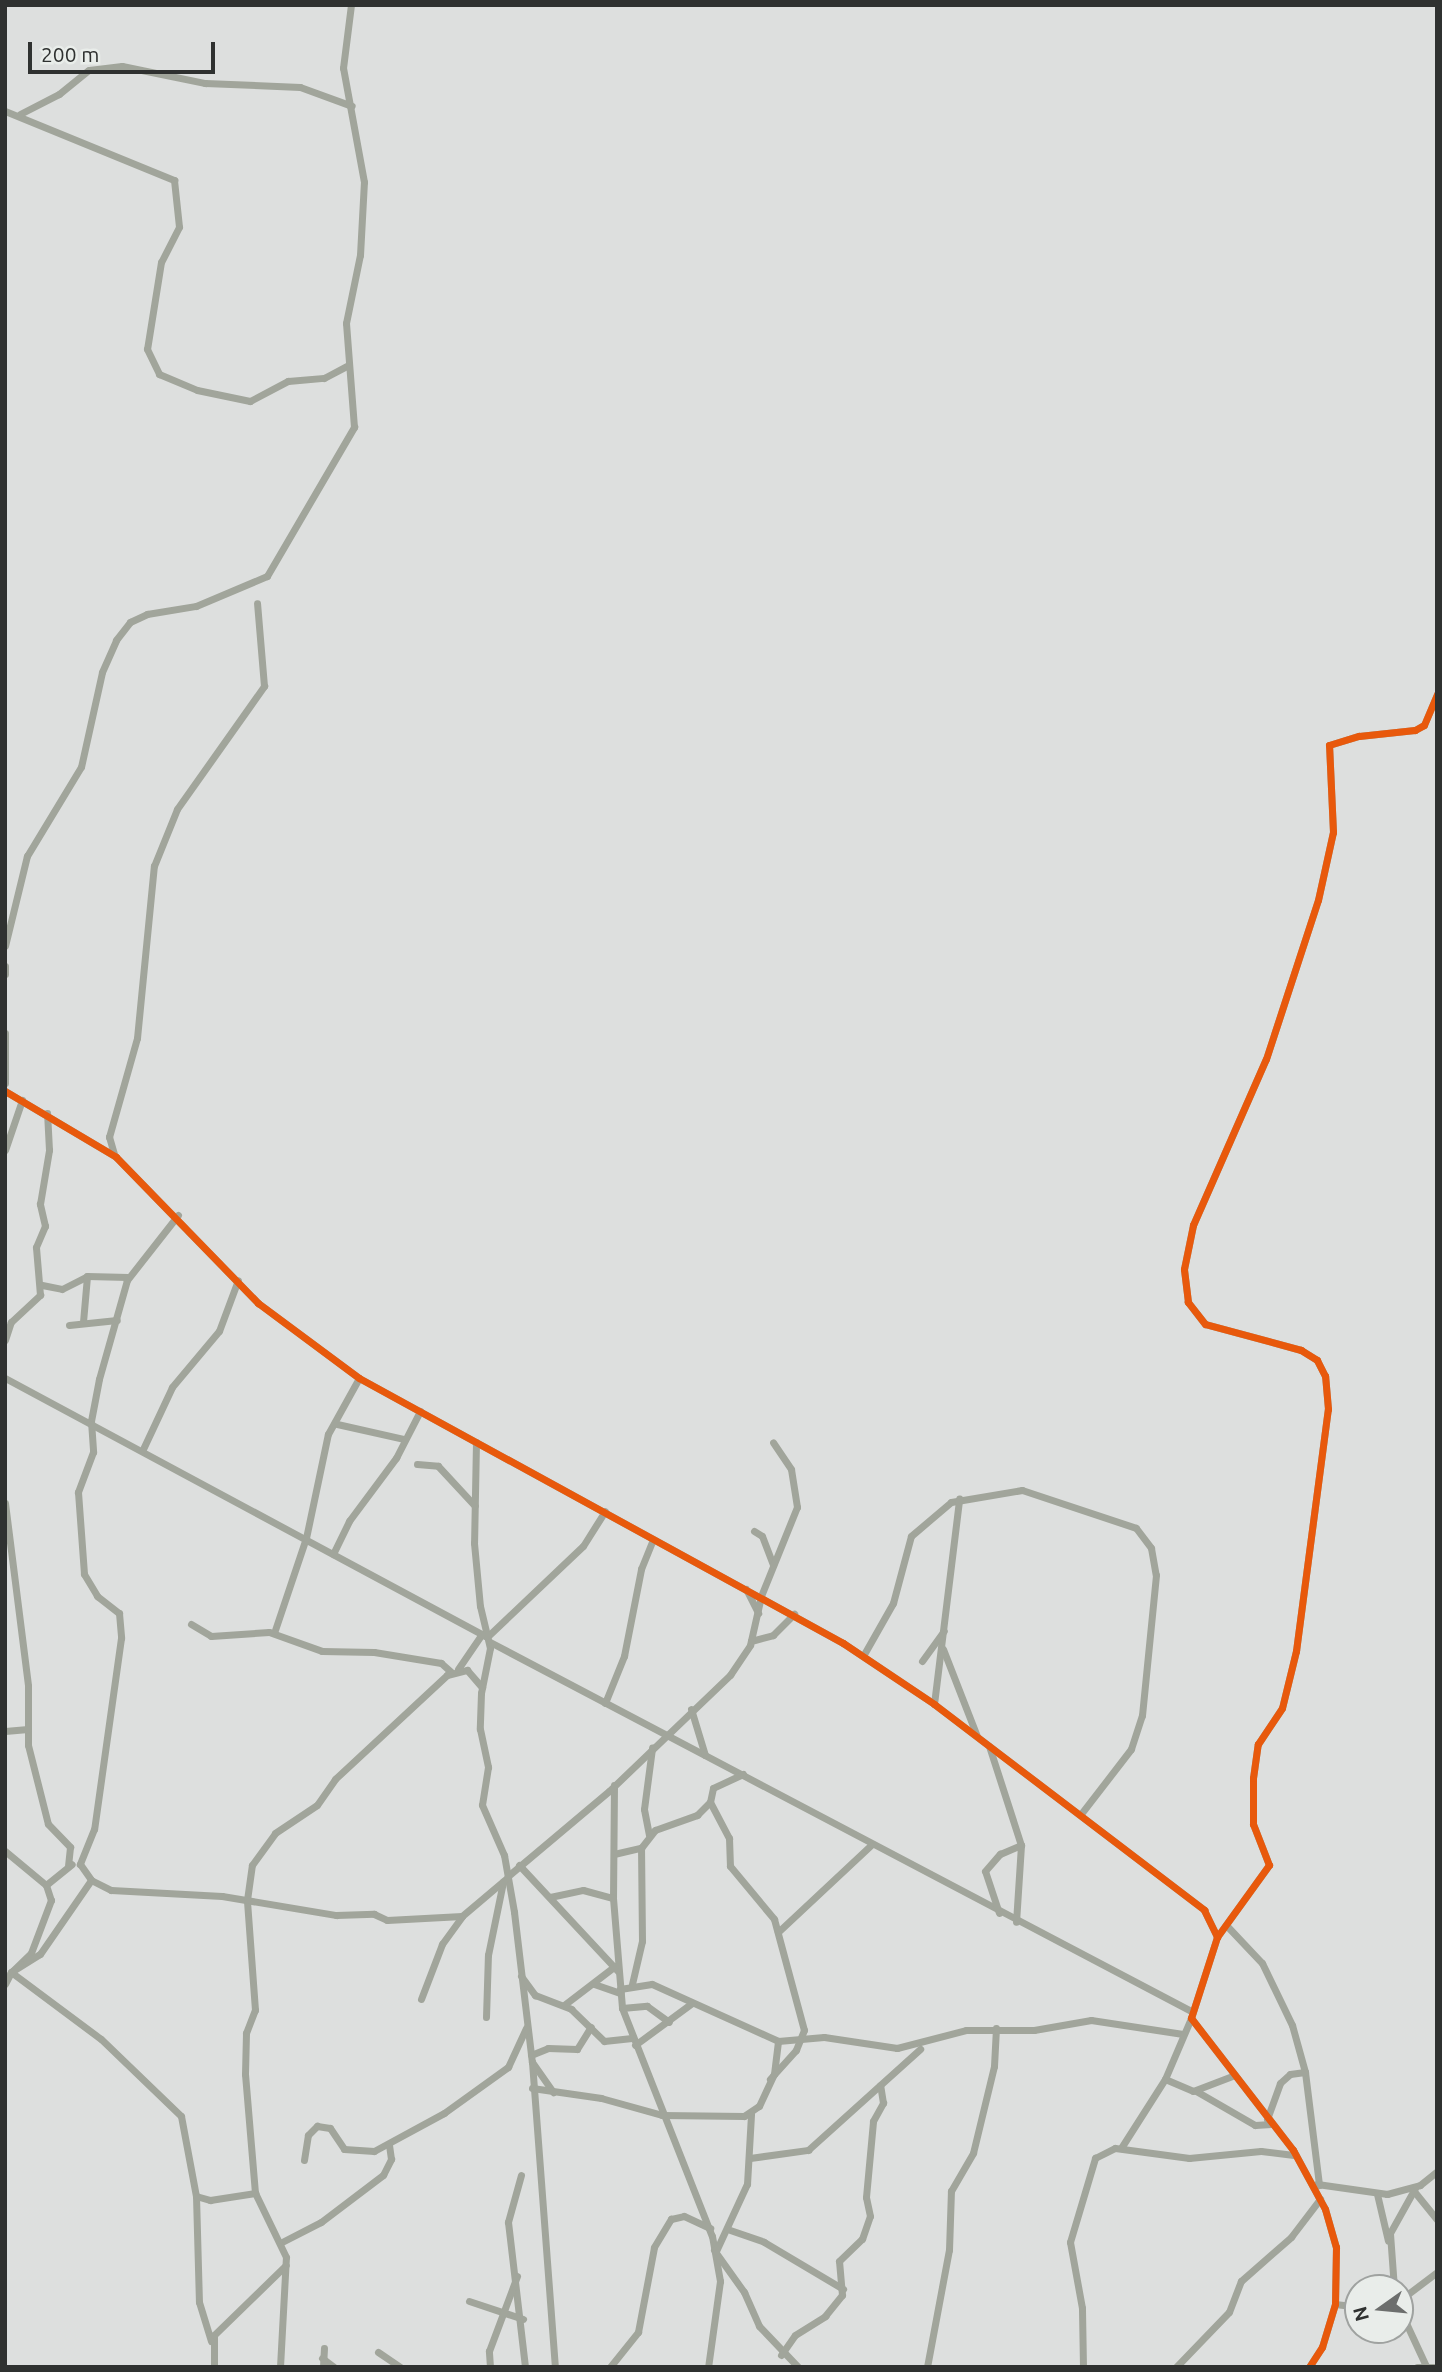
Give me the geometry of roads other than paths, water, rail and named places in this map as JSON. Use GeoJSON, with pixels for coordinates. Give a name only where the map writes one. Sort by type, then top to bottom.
{"type":"FeatureCollection","features":[{"type":"Feature","properties":{"kind":"street"},"geometry":{"type":"LineString","coordinates":[[5,946],[27,856],[81,767],[102,672],[116,640],[130,622],[147,614],[196,606],[267,576],[354,427],[346,323],[360,255],[364,182],[343,58],[351,5]]}},
{"type":"Feature","properties":{"kind":"street"},"geometry":{"type":"LineString","coordinates":[[20,114],[59,94],[89,70],[122,66],[205,83],[300,87],[352,106]]}},
{"type":"Feature","properties":{"kind":"street"},"geometry":{"type":"LineString","coordinates":[[5,111],[20,114],[174,180],[178,227],[161,262],[147,349],[159,374],[197,390],[250,401],[288,381],[324,378],[348,365]]}},
{"type":"Feature","properties":{"kind":"street"},"geometry":{"type":"LineString","coordinates":[[116,1157],[109,1137],[137,1038],[154,866],[177,808],[264,685],[257,603]]}},
{"type":"Feature","properties":{"kind":"street"},"geometry":{"type":"LineString","coordinates":[[1121,2148],[1165,2079],[1217,1937],[1269,1865],[1253,1824],[1253,1778],[1258,1744],[1282,1708],[1296,1651],[1328,1409],[1325,1376],[1317,1360],[1301,1350],[1205,1324],[1188,1302],[1184,1269],[1193,1225],[1266,1059],[1318,900],[1333,832],[1329,745],[1359,736],[1415,730],[1424,726],[1437,694]]}},
{"type":"Feature","properties":{"kind":"street"},"geometry":{"type":"LineString","coordinates":[[5,966],[5,974]]}},
{"type":"Feature","properties":{"kind":"street"},"geometry":{"type":"LineString","coordinates":[[5,1033],[5,1083]]}},
{"type":"Feature","properties":{"kind":"street"},"geometry":{"type":"LineString","coordinates":[[5,1091],[116,1157],[178,1215],[273,1317],[359,1378],[605,1511],[653,1540],[761,1595],[863,1656],[934,1704],[1204,1910],[1217,1937]]}},
{"type":"Feature","properties":{"kind":"street"},"geometry":{"type":"LineString","coordinates":[[5,1150],[22,1100]]}},
{"type":"Feature","properties":{"kind":"street"},"geometry":{"type":"LineString","coordinates":[[5,1339],[11,1322],[39,1299],[41,1284],[36,1247],[45,1226],[40,1204],[49,1150],[47,1114]]}},
{"type":"Feature","properties":{"kind":"street"},"geometry":{"type":"LineString","coordinates":[[80,1864],[94,1829],[121,1643],[119,1613],[97,1596],[84,1574],[78,1492],[93,1452],[91,1421],[128,1277],[178,1215]]}},
{"type":"Feature","properties":{"kind":"street"},"geometry":{"type":"LineString","coordinates":[[41,1284],[62,1289],[87,1276],[128,1277]]}},
{"type":"Feature","properties":{"kind":"street"},"geometry":{"type":"LineString","coordinates":[[83,1322],[87,1276]]}},
{"type":"Feature","properties":{"kind":"street"},"geometry":{"type":"LineString","coordinates":[[143,1449],[173,1387],[219,1331],[238,1280]]}},
{"type":"Feature","properties":{"kind":"street"},"geometry":{"type":"LineString","coordinates":[[69,1325],[117,1320]]}},
{"type":"Feature","properties":{"kind":"street"},"geometry":{"type":"LineString","coordinates":[[5,1378],[143,1449],[605,1703],[1191,2014],[1231,2076],[1296,2155],[1316,2184],[1377,2194],[1415,2188]]}},
{"type":"Feature","properties":{"kind":"street"},"geometry":{"type":"LineString","coordinates":[[274,1633],[306,1538],[328,1434],[337,1424],[359,1378]]}},
{"type":"Feature","properties":{"kind":"street"},"geometry":{"type":"LineString","coordinates":[[333,1554],[420,1411]]}},
{"type":"Feature","properties":{"kind":"street"},"geometry":{"type":"LineString","coordinates":[[337,1424],[404,1439]]}},
{"type":"Feature","properties":{"kind":"street"},"geometry":{"type":"LineString","coordinates":[[476,1442],[475,1507],[480,1606],[486,1638],[480,1729],[489,1777],[482,1805],[504,1855],[531,2058],[555,2367]]}},
{"type":"Feature","properties":{"kind":"street"},"geometry":{"type":"LineString","coordinates":[[421,1999],[432,1959],[462,1916],[614,1785],[691,1709],[730,1675],[751,1641],[761,1595],[789,1533],[797,1495],[791,1469],[773,1442]]}},
{"type":"Feature","properties":{"kind":"street"},"geometry":{"type":"LineString","coordinates":[[418,1464],[438,1466],[475,1507]]}},
{"type":"Feature","properties":{"kind":"street"},"geometry":{"type":"LineString","coordinates":[[863,1656],[893,1603],[911,1536],[930,1515],[959,1499],[1025,1491],[1132,1525],[1151,1548],[1155,1623],[1138,1736],[1081,1814]]}},
{"type":"Feature","properties":{"kind":"street"},"geometry":{"type":"LineString","coordinates":[[934,1704],[959,1499]]}},
{"type":"Feature","properties":{"kind":"street"},"geometry":{"type":"LineString","coordinates":[[5,1503],[7,1544],[28,1686],[28,1729],[38,1797],[51,1829],[68,1842],[68,1865]]}},
{"type":"Feature","properties":{"kind":"street"},"geometry":{"type":"LineString","coordinates":[[280,2367],[286,2264],[282,2242],[254,2193],[245,2074],[246,2034],[255,2010],[247,1900],[252,1865],[269,1840],[317,1805],[335,1779],[454,1671],[583,1546],[605,1511]]}},
{"type":"Feature","properties":{"kind":"street"},"geometry":{"type":"LineString","coordinates":[[754,1531],[762,1536],[773,1564]]}},
{"type":"Feature","properties":{"kind":"street"},"geometry":{"type":"LineString","coordinates":[[605,1703],[624,1656],[641,1569],[653,1540]]}},
{"type":"Feature","properties":{"kind":"street"},"geometry":{"type":"LineString","coordinates":[[746,1588],[758,1614]]}},
{"type":"Feature","properties":{"kind":"street"},"geometry":{"type":"LineString","coordinates":[[751,1641],[773,1635],[794,1614]]}},
{"type":"Feature","properties":{"kind":"street"},"geometry":{"type":"LineString","coordinates":[[191,1624],[225,1638],[274,1633],[322,1651],[441,1663],[454,1671],[467,1670],[482,1687]]}},
{"type":"Feature","properties":{"kind":"street"},"geometry":{"type":"LineString","coordinates":[[922,1661],[944,1630]]}},
{"type":"Feature","properties":{"kind":"street"},"geometry":{"type":"LineString","coordinates":[[942,1646],[978,1738]]}},
{"type":"Feature","properties":{"kind":"street"},"geometry":{"type":"LineString","coordinates":[[691,1709],[706,1755]]}},
{"type":"Feature","properties":{"kind":"street"},"geometry":{"type":"LineString","coordinates":[[5,1731],[28,1729]]}},
{"type":"Feature","properties":{"kind":"street"},"geometry":{"type":"LineString","coordinates":[[989,1746],[1021,1845],[1016,1922]]}},
{"type":"Feature","properties":{"kind":"street"},"geometry":{"type":"LineString","coordinates":[[649,1835],[644,1809],[652,1748]]}},
{"type":"Feature","properties":{"kind":"street"},"geometry":{"type":"LineString","coordinates":[[632,1984],[642,1941],[641,1848],[649,1835],[697,1815],[710,1802],[713,1788],[743,1774]]}},
{"type":"Feature","properties":{"kind":"street"},"geometry":{"type":"LineString","coordinates":[[614,1785],[613,1898],[616,1969],[622,2008],[662,2115],[700,2193],[710,2228],[720,2287],[708,2367]]}},
{"type":"Feature","properties":{"kind":"street"},"geometry":{"type":"LineString","coordinates":[[710,1802],[729,1838],[730,1866],[768,1908],[778,1932],[801,2010],[800,2041],[780,2073],[769,2079]]}},
{"type":"Feature","properties":{"kind":"street"},"geometry":{"type":"LineString","coordinates":[[778,1932],[871,1845]]}},
{"type":"Feature","properties":{"kind":"street"},"geometry":{"type":"LineString","coordinates":[[999,1913],[985,1871],[1000,1854],[1021,1845]]}},
{"type":"Feature","properties":{"kind":"street"},"geometry":{"type":"LineString","coordinates":[[614,1854],[641,1848]]}},
{"type":"Feature","properties":{"kind":"street"},"geometry":{"type":"LineString","coordinates":[[5,1851],[46,1885],[49,1915],[31,1954],[11,1972],[5,1984]]}},
{"type":"Feature","properties":{"kind":"street"},"geometry":{"type":"LineString","coordinates":[[46,1885],[68,1865],[80,1864]]}},
{"type":"Feature","properties":{"kind":"street"},"geometry":{"type":"LineString","coordinates":[[80,1864],[91,1881],[111,1890],[247,1900],[336,1916],[374,1914],[387,1920],[462,1916]]}},
{"type":"Feature","properties":{"kind":"street"},"geometry":{"type":"LineString","coordinates":[[519,1865],[616,1969]]}},
{"type":"Feature","properties":{"kind":"street"},"geometry":{"type":"LineString","coordinates":[[486,2017],[488,1955],[506,1879]]}},
{"type":"Feature","properties":{"kind":"street"},"geometry":{"type":"LineString","coordinates":[[11,1972],[40,1954],[91,1881]]}},
{"type":"Feature","properties":{"kind":"street"},"geometry":{"type":"LineString","coordinates":[[550,1897],[583,1890],[613,1898]]}},
{"type":"Feature","properties":{"kind":"street"},"geometry":{"type":"LineString","coordinates":[[1227,1926],[1255,1953],[1272,1981],[1305,2072],[1316,2184],[1339,2263],[1335,2304],[1322,2347],[1309,2367]]}},
{"type":"Feature","properties":{"kind":"street"},"geometry":{"type":"LineString","coordinates":[[562,2005],[574,2003],[594,1984],[616,1969]]}},
{"type":"Feature","properties":{"kind":"street"},"geometry":{"type":"LineString","coordinates":[[11,1972],[101,2039],[181,2116],[196,2196],[199,2302],[211,2341],[214,2367]]}},
{"type":"Feature","properties":{"kind":"street"},"geometry":{"type":"LineString","coordinates":[[522,1976],[535,1995],[562,2005],[591,2026],[604,2041],[633,2042],[669,2022],[692,2003]]}},
{"type":"Feature","properties":{"kind":"street"},"geometry":{"type":"LineString","coordinates":[[594,1984],[620,1991],[632,1984],[652,1984],[778,2040],[800,2041],[824,2037],[897,2049],[996,2028],[1034,2030],[1091,2020],[1183,2034]]}},
{"type":"Feature","properties":{"kind":"street"},"geometry":{"type":"LineString","coordinates":[[622,2008],[647,2006],[669,2022]]}},
{"type":"Feature","properties":{"kind":"street"},"geometry":{"type":"LineString","coordinates":[[531,2058],[548,2048],[577,2049],[591,2026]]}},
{"type":"Feature","properties":{"kind":"street"},"geometry":{"type":"LineString","coordinates":[[304,2160],[308,2135],[320,2126],[332,2130],[344,2149],[373,2151],[389,2144],[508,2067],[526,2028]]}},
{"type":"Feature","properties":{"kind":"street"},"geometry":{"type":"LineString","coordinates":[[927,2367],[946,2270],[951,2191],[973,2153],[996,2028]]}},
{"type":"Feature","properties":{"kind":"street"},"geometry":{"type":"LineString","coordinates":[[715,2251],[730,2230],[750,2158],[751,2114],[777,2067],[778,2040]]}},
{"type":"Feature","properties":{"kind":"street"},"geometry":{"type":"LineString","coordinates":[[750,2158],[808,2150],[920,2049]]}},
{"type":"Feature","properties":{"kind":"street"},"geometry":{"type":"LineString","coordinates":[[531,2058],[553,2092]]}},
{"type":"Feature","properties":{"kind":"street"},"geometry":{"type":"LineString","coordinates":[[1269,2121],[1280,2083],[1290,2074],[1305,2072]]}},
{"type":"Feature","properties":{"kind":"street"},"geometry":{"type":"LineString","coordinates":[[1196,2091],[1231,2076]]}},
{"type":"Feature","properties":{"kind":"street"},"geometry":{"type":"LineString","coordinates":[[1165,2079],[1181,2090],[1196,2091],[1255,2125],[1269,2121]]}},
{"type":"Feature","properties":{"kind":"street"},"geometry":{"type":"LineString","coordinates":[[781,2355],[798,2332],[834,2307],[843,2289],[839,2261],[862,2239],[870,2216],[866,2197],[873,2121],[883,2103],[880,2085]]}},
{"type":"Feature","properties":{"kind":"street"},"geometry":{"type":"LineString","coordinates":[[532,2088],[601,2098],[662,2115],[751,2114]]}},
{"type":"Feature","properties":{"kind":"street"},"geometry":{"type":"LineString","coordinates":[[282,2242],[321,2222],[383,2175],[391,2159],[389,2144]]}},
{"type":"Feature","properties":{"kind":"street"},"geometry":{"type":"LineString","coordinates":[[1083,2367],[1082,2306],[1070,2236],[1090,2164],[1105,2150],[1121,2148],[1189,2158],[1261,2151],[1296,2155]]}},
{"type":"Feature","properties":{"kind":"street"},"geometry":{"type":"LineString","coordinates":[[1388,2242],[1415,2188],[1437,2171]]}},
{"type":"Feature","properties":{"kind":"street"},"geometry":{"type":"LineString","coordinates":[[521,2175],[508,2222],[523,2319],[525,2367]]}},
{"type":"Feature","properties":{"kind":"street"},"geometry":{"type":"LineString","coordinates":[[1415,2188],[1437,2220]]}},
{"type":"Feature","properties":{"kind":"street"},"geometry":{"type":"LineString","coordinates":[[196,2196],[209,2200],[254,2193]]}},
{"type":"Feature","properties":{"kind":"street"},"geometry":{"type":"LineString","coordinates":[[1377,2194],[1392,2274]]}},
{"type":"Feature","properties":{"kind":"street"},"geometry":{"type":"LineString","coordinates":[[1176,2367],[1229,2312],[1241,2281],[1291,2237],[1320,2199]]}},
{"type":"Feature","properties":{"kind":"street"},"geometry":{"type":"LineString","coordinates":[[610,2367],[639,2332],[654,2247],[671,2219],[684,2216],[710,2228]]}},
{"type":"Feature","properties":{"kind":"street"},"geometry":{"type":"LineString","coordinates":[[730,2230],[764,2242],[843,2289]]}},
{"type":"Feature","properties":{"kind":"street"},"geometry":{"type":"LineString","coordinates":[[715,2251],[781,2355],[798,2367]]}},
{"type":"Feature","properties":{"kind":"street"},"geometry":{"type":"LineString","coordinates":[[211,2341],[286,2264]]}},
{"type":"Feature","properties":{"kind":"street"},"geometry":{"type":"LineString","coordinates":[[1414,2289],[1437,2272]]}},
{"type":"Feature","properties":{"kind":"street"},"geometry":{"type":"LineString","coordinates":[[490,2367],[489,2351],[517,2275]]}},
{"type":"Feature","properties":{"kind":"street"},"geometry":{"type":"LineString","coordinates":[[469,2301],[523,2319]]}},
{"type":"Feature","properties":{"kind":"street"},"geometry":{"type":"LineString","coordinates":[[1335,2304],[1344,2305]]}},
{"type":"Feature","properties":{"kind":"street"},"geometry":{"type":"LineString","coordinates":[[1413,2344],[1421,2366],[1437,2367]]}},
{"type":"Feature","properties":{"kind":"street"},"geometry":{"type":"LineString","coordinates":[[324,2348],[322,2362],[334,2367]]}},
{"type":"Feature","properties":{"kind":"street"},"geometry":{"type":"LineString","coordinates":[[378,2352],[400,2367]]}}]}
